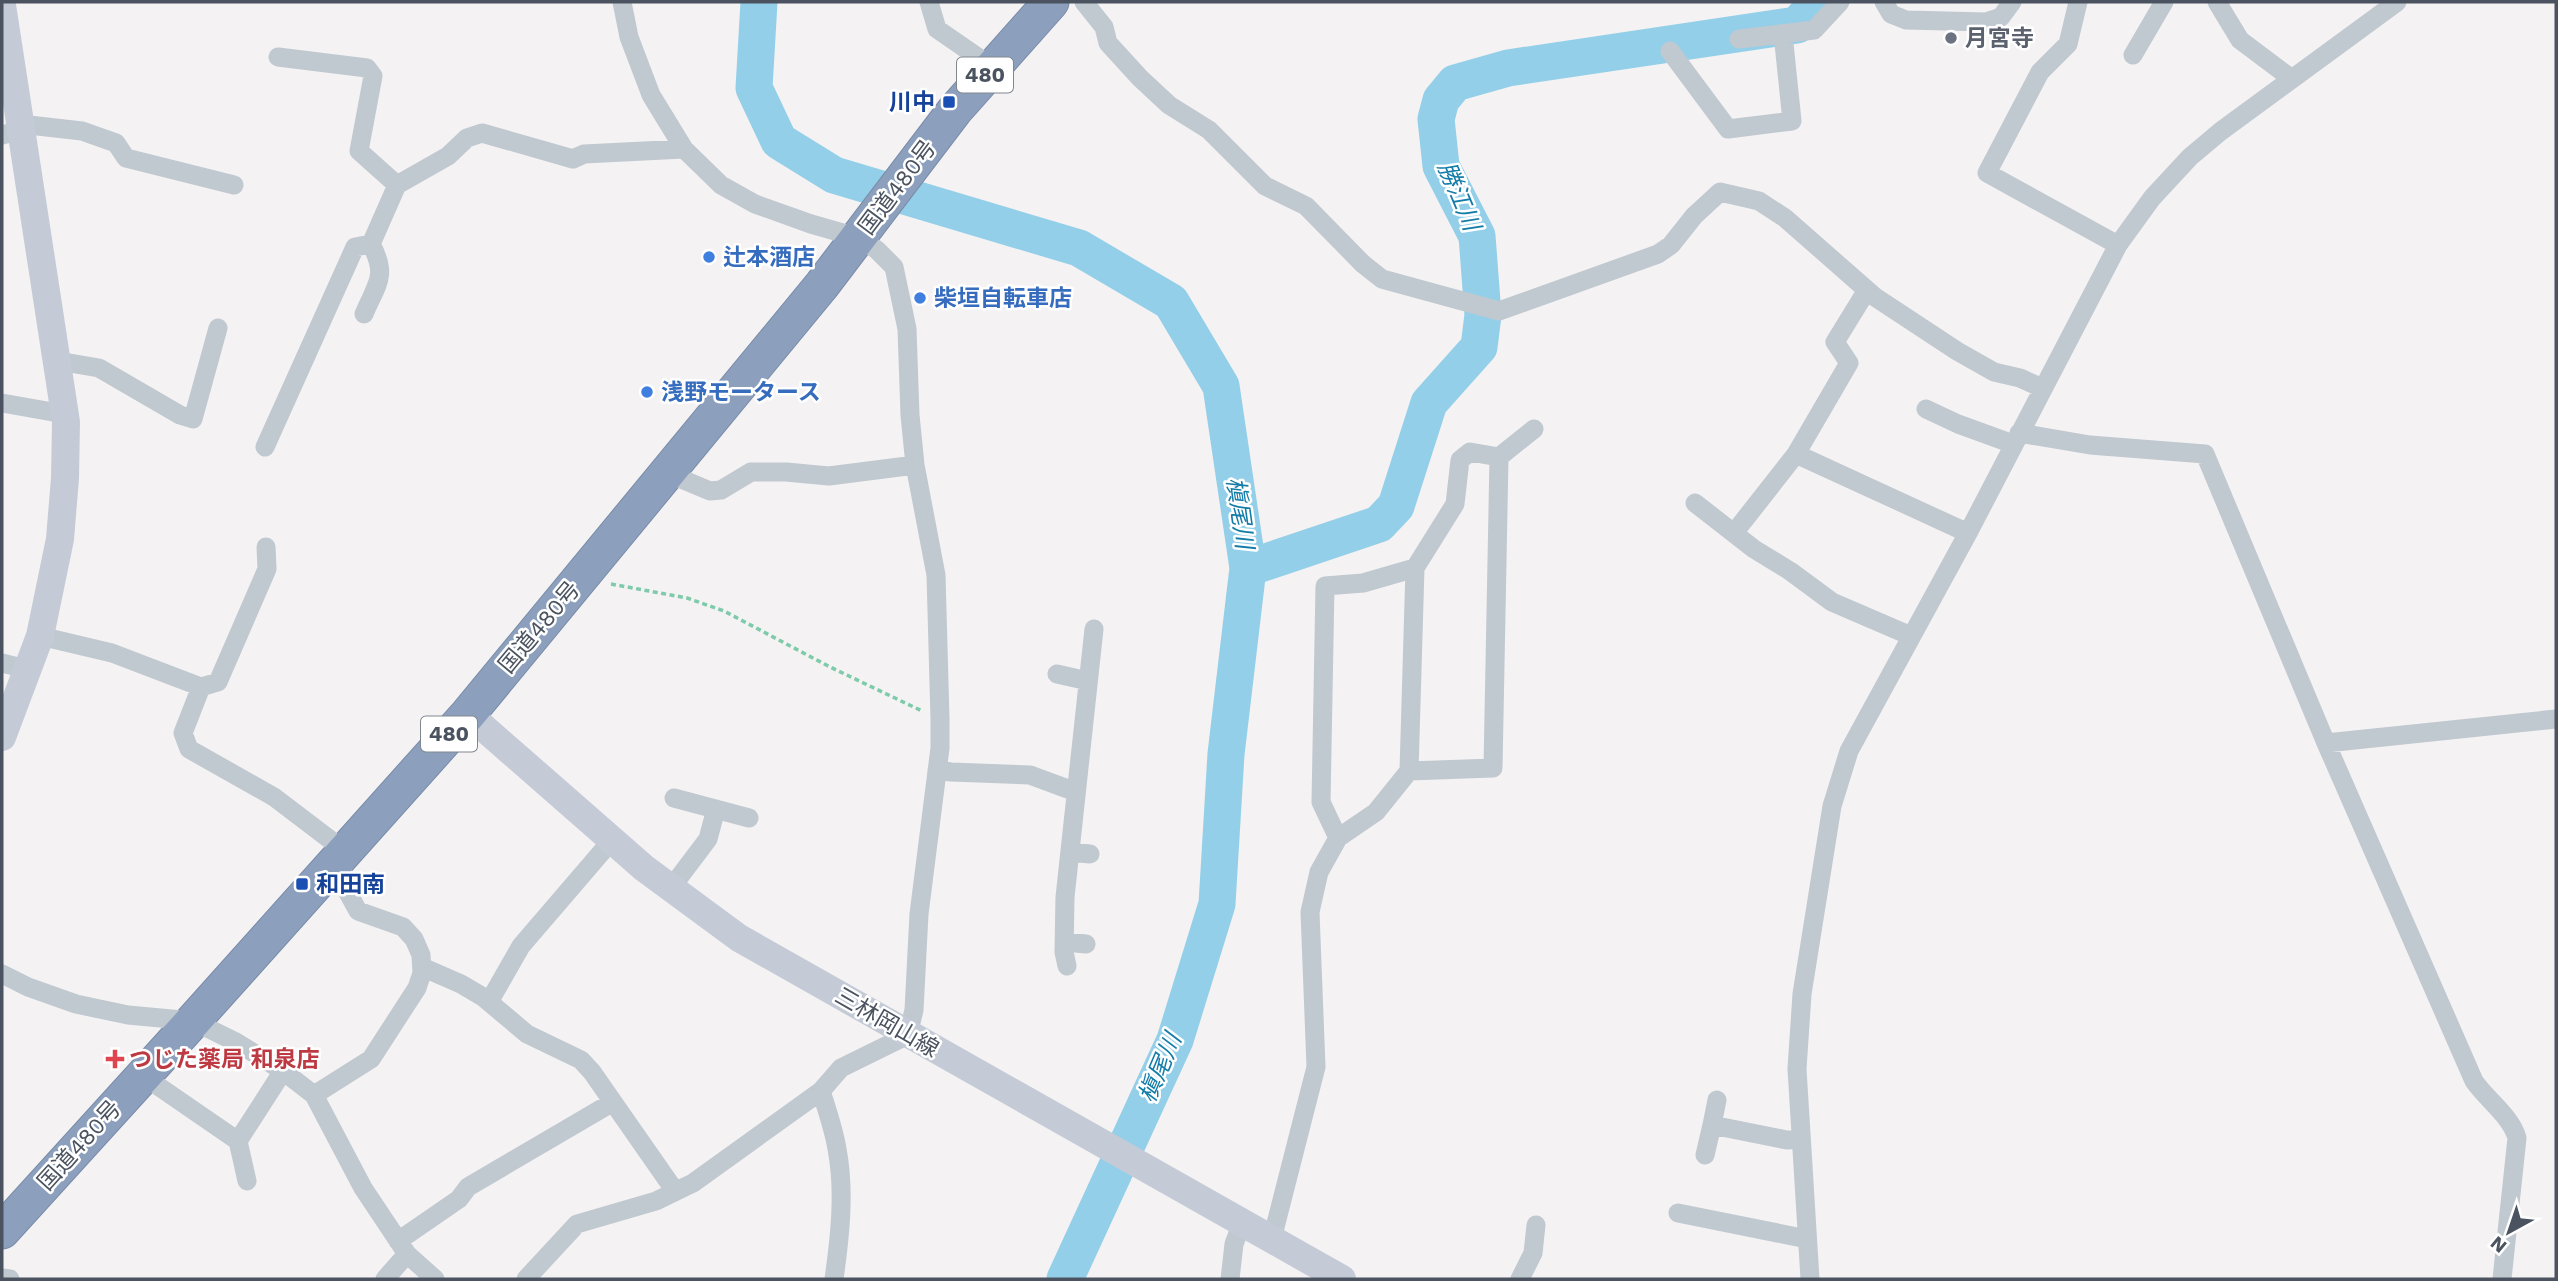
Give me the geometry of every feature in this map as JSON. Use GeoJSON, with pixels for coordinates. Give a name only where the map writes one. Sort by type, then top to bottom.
{"type":"FeatureCollection","features":[{"type":"Feature","properties":{"kind":"highway","name":"国道480号"},"geometry":{"type":"LineString","coordinates":[[2,1231],[468,714],[867,228],[992,67],[1051,2]]}},
{"type":"Feature","properties":{"kind":"main road"},"geometry":{"type":"LineString","coordinates":[[2,5],[14,130],[58,361],[64,414],[65,478],[60,539],[40,636],[14,666],[2,737]]}},
{"type":"Feature","properties":{"kind":"main road","name":"三林岡山線"},"geometry":{"type":"LineString","coordinates":[[468,714],[611,840],[739,938],[1342,1279]]}},
{"type":"Feature","properties":{"kind":"street"},"geometry":{"type":"LineString","coordinates":[[528,1278],[577,1224],[656,1201],[693,1183],[821,1091],[841,1068],[908,1035],[914,1010],[919,914],[937,769],[940,719],[936,575],[915,465],[907,329],[894,267],[877,250],[867,228],[811,224],[755,204],[721,185],[684,149],[651,95],[629,37],[622,2]]}},
{"type":"Feature","properties":{"kind":"street"},"geometry":{"type":"LineString","coordinates":[[929,2],[937,29],[992,67]]}},
{"type":"Feature","properties":{"kind":"street"},"geometry":{"type":"LineString","coordinates":[[1084,2],[1104,27],[1108,43],[1169,105],[1209,130],[1265,186],[1306,205],[1363,264],[1382,279],[1499,311],[1658,254],[1671,245],[1694,216],[1720,192],[1759,201],[1785,218],[1867,290],[1957,351],[1994,372],[2020,378],[2042,388]]}},
{"type":"Feature","properties":{"kind":"street"},"geometry":{"type":"LineString","coordinates":[[1739,39],[1814,30],[1840,2]]}},
{"type":"Feature","properties":{"kind":"street"},"geometry":{"type":"LineString","coordinates":[[1884,2],[1891,15],[1906,20],[1986,22],[2001,17],[2012,2]]}},
{"type":"Feature","properties":{"kind":"street"},"geometry":{"type":"LineString","coordinates":[[2078,2],[2068,44],[2040,72],[1987,173],[2118,245]]}},
{"type":"Feature","properties":{"kind":"street"},"geometry":{"type":"LineString","coordinates":[[2133,55],[2164,2]]}},
{"type":"Feature","properties":{"kind":"street"},"geometry":{"type":"LineString","coordinates":[[2218,2],[2240,40],[2292,79]]}},
{"type":"Feature","properties":{"kind":"street"},"geometry":{"type":"LineString","coordinates":[[1810,1279],[1797,1069],[1802,994],[1832,806],[1849,751],[1968,533],[2118,245],[2152,198],[2190,157],[2221,131],[2397,2]]}},
{"type":"Feature","properties":{"kind":"street"},"geometry":{"type":"LineString","coordinates":[[1670,51],[1728,129],[1792,121],[1783,34]]}},
{"type":"Feature","properties":{"kind":"street"},"geometry":{"type":"LineString","coordinates":[[278,57],[367,68],[373,76],[359,151],[397,185]]}},
{"type":"Feature","properties":{"kind":"street"},"geometry":{"type":"LineString","coordinates":[[14,130],[82,131],[116,143],[126,158],[234,185]]}},
{"type":"Feature","properties":{"kind":"street"},"geometry":{"type":"LineString","coordinates":[[371,244],[397,185],[448,156],[467,138],[482,133],[573,159],[584,154],[684,149]]}},
{"type":"Feature","properties":{"kind":"street"},"geometry":{"type":"LineString","coordinates":[[364,314],[382,273],[381,262],[371,244]]}},
{"type":"Feature","properties":{"kind":"street"},"geometry":{"type":"LineString","coordinates":[[265,447],[355,247],[371,244]]}},
{"type":"Feature","properties":{"kind":"street"},"geometry":{"type":"LineString","coordinates":[[1734,533],[1796,454],[1849,363],[1835,342],[1867,290]]}},
{"type":"Feature","properties":{"kind":"street"},"geometry":{"type":"LineString","coordinates":[[58,361],[99,368],[180,415],[193,419],[218,328]]}},
{"type":"Feature","properties":{"kind":"street"},"geometry":{"type":"LineString","coordinates":[[2,403],[64,414]]}},
{"type":"Feature","properties":{"kind":"street"},"geometry":{"type":"LineString","coordinates":[[1926,409],[1958,424],[2016,438],[2205,454],[2326,743],[2474,1081],[2514,1127],[2517,1138],[2501,1279]]}},
{"type":"Feature","properties":{"kind":"street"},"geometry":{"type":"LineString","coordinates":[[1272,1239],[1316,1067],[1310,912],[1319,872],[1338,838],[1376,812],[1409,771],[1415,568],[1455,504],[1460,460],[1470,452],[1499,457],[1534,429]]}},
{"type":"Feature","properties":{"kind":"street"},"geometry":{"type":"LineString","coordinates":[[1796,454],[1968,533]]}},
{"type":"Feature","properties":{"kind":"street"},"geometry":{"type":"LineString","coordinates":[[1409,771],[1493,768],[1499,457]]}},
{"type":"Feature","properties":{"kind":"street"},"geometry":{"type":"LineString","coordinates":[[667,473],[710,491],[721,490],[751,472],[829,476],[915,465]]}},
{"type":"Feature","properties":{"kind":"street"},"geometry":{"type":"LineString","coordinates":[[1695,503],[1832,602],[1911,636]]}},
{"type":"Feature","properties":{"kind":"street"},"geometry":{"type":"LineString","coordinates":[[40,636],[112,653],[201,687],[218,682],[267,569],[266,547]]}},
{"type":"Feature","properties":{"kind":"street"},"geometry":{"type":"LineString","coordinates":[[1338,838],[1321,802],[1325,586],[1363,583],[1415,568]]}},
{"type":"Feature","properties":{"kind":"street"},"geometry":{"type":"LineString","coordinates":[[1067,966],[1066,897],[1094,629]]}},
{"type":"Feature","properties":{"kind":"street"},"geometry":{"type":"LineString","coordinates":[[1057,674],[1088,681]]}},
{"type":"Feature","properties":{"kind":"street"},"geometry":{"type":"LineString","coordinates":[[201,687],[183,733],[189,749],[274,797],[342,854],[346,889],[359,911],[403,926],[414,939],[421,955],[422,967],[417,988],[372,1059],[314,1095]]}},
{"type":"Feature","properties":{"kind":"street"},"geometry":{"type":"LineString","coordinates":[[2326,743],[2556,719]]}},
{"type":"Feature","properties":{"kind":"street"},"geometry":{"type":"LineString","coordinates":[[937,769],[1030,775],[1076,792]]}},
{"type":"Feature","properties":{"kind":"street"},"geometry":{"type":"LineString","coordinates":[[674,798],[750,818]]}},
{"type":"Feature","properties":{"kind":"street"},"geometry":{"type":"LineString","coordinates":[[671,888],[709,839],[716,809]]}},
{"type":"Feature","properties":{"kind":"street"},"geometry":{"type":"LineString","coordinates":[[489,1002],[521,946],[611,840]]}},
{"type":"Feature","properties":{"kind":"street"},"geometry":{"type":"LineString","coordinates":[[1070,852],[1090,854]]}},
{"type":"Feature","properties":{"kind":"street"},"geometry":{"type":"LineString","coordinates":[[1065,942],[1086,944]]}},
{"type":"Feature","properties":{"kind":"street"},"geometry":{"type":"LineString","coordinates":[[422,967],[461,984],[489,1002],[527,1034],[581,1060],[675,1191]]}},
{"type":"Feature","properties":{"kind":"street"},"geometry":{"type":"LineString","coordinates":[[2,974],[28,987],[76,1004],[162,1020],[193,1021],[236,1042],[283,1071],[314,1095],[363,1188],[403,1248],[435,1279]]}},
{"type":"Feature","properties":{"kind":"street"},"geometry":{"type":"LineString","coordinates":[[238,1141],[283,1071]]}},
{"type":"Feature","properties":{"kind":"street"},"geometry":{"type":"LineString","coordinates":[[142,1075],[238,1141],[247,1181]]}},
{"type":"Feature","properties":{"kind":"street"},"geometry":{"type":"LineString","coordinates":[[821,1091],[838,1149],[839,1234],[834,1279]]}},
{"type":"Feature","properties":{"kind":"street"},"geometry":{"type":"LineString","coordinates":[[1705,1155],[1717,1100]]}},
{"type":"Feature","properties":{"kind":"street"},"geometry":{"type":"LineString","coordinates":[[386,1279],[403,1248],[459,1199],[468,1187],[613,1102]]}},
{"type":"Feature","properties":{"kind":"street"},"geometry":{"type":"LineString","coordinates":[[1712,1125],[1787,1140],[1801,1139]]}},
{"type":"Feature","properties":{"kind":"street"},"geometry":{"type":"LineString","coordinates":[[1678,1213],[1807,1239]]}},
{"type":"Feature","properties":{"kind":"street"},"geometry":{"type":"LineString","coordinates":[[1230,1279],[1234,1244],[1242,1223]]}},
{"type":"Feature","properties":{"kind":"street"},"geometry":{"type":"LineString","coordinates":[[1520,1279],[1543,1246],[1536,1225]]}},
{"type":"Feature","properties":{"kind":"street"},"geometry":{"type":"LineString","coordinates":[[2,1278],[10,1279]]}},
{"type":"Feature","properties":{"kind":"path"},"geometry":{"type":"LineString","coordinates":[[580,578],[687,598],[724,611],[830,667],[940,719]]}},
{"type":"Feature","properties":{"kind":"waterway","name":"槇尾川"},"geometry":{"type":"LineString","coordinates":[[759,2],[754,88],[779,141],[834,175],[1079,248],[1171,302],[1221,386],[1248,568],[1226,754],[1217,904],[1175,1040],[1065,1279]]}},
{"type":"Feature","properties":{"kind":"waterway","name":"勝江川"},"geometry":{"type":"LineString","coordinates":[[1248,568],[1379,524],[1396,506],[1429,403],[1479,347],[1483,315],[1477,236],[1441,166],[1436,119],[1441,100],[1455,83],[1508,68],[1797,25],[1818,2]]}},
{"type":"Feature","properties":{"kind":"place","name":"月宮寺"},"geometry":{"type":"Point","coordinates":[1951,38]}},
{"type":"Feature","properties":{"kind":"place","name":"川中"},"geometry":{"type":"Point","coordinates":[949,102]}},
{"type":"Feature","properties":{"kind":"place","name":"辻本酒店"},"geometry":{"type":"Point","coordinates":[709,257]}},
{"type":"Feature","properties":{"kind":"place","name":"柴垣自転車店"},"geometry":{"type":"Point","coordinates":[920,298]}},
{"type":"Feature","properties":{"kind":"place","name":"浅野モータース"},"geometry":{"type":"Point","coordinates":[647,392]}},
{"type":"Feature","properties":{"kind":"place","name":"和田南"},"geometry":{"type":"Point","coordinates":[302,884]}},
{"type":"Feature","properties":{"kind":"place","name":"つじた薬局 和泉店"},"geometry":{"type":"Point","coordinates":[115,1059]}}]}
